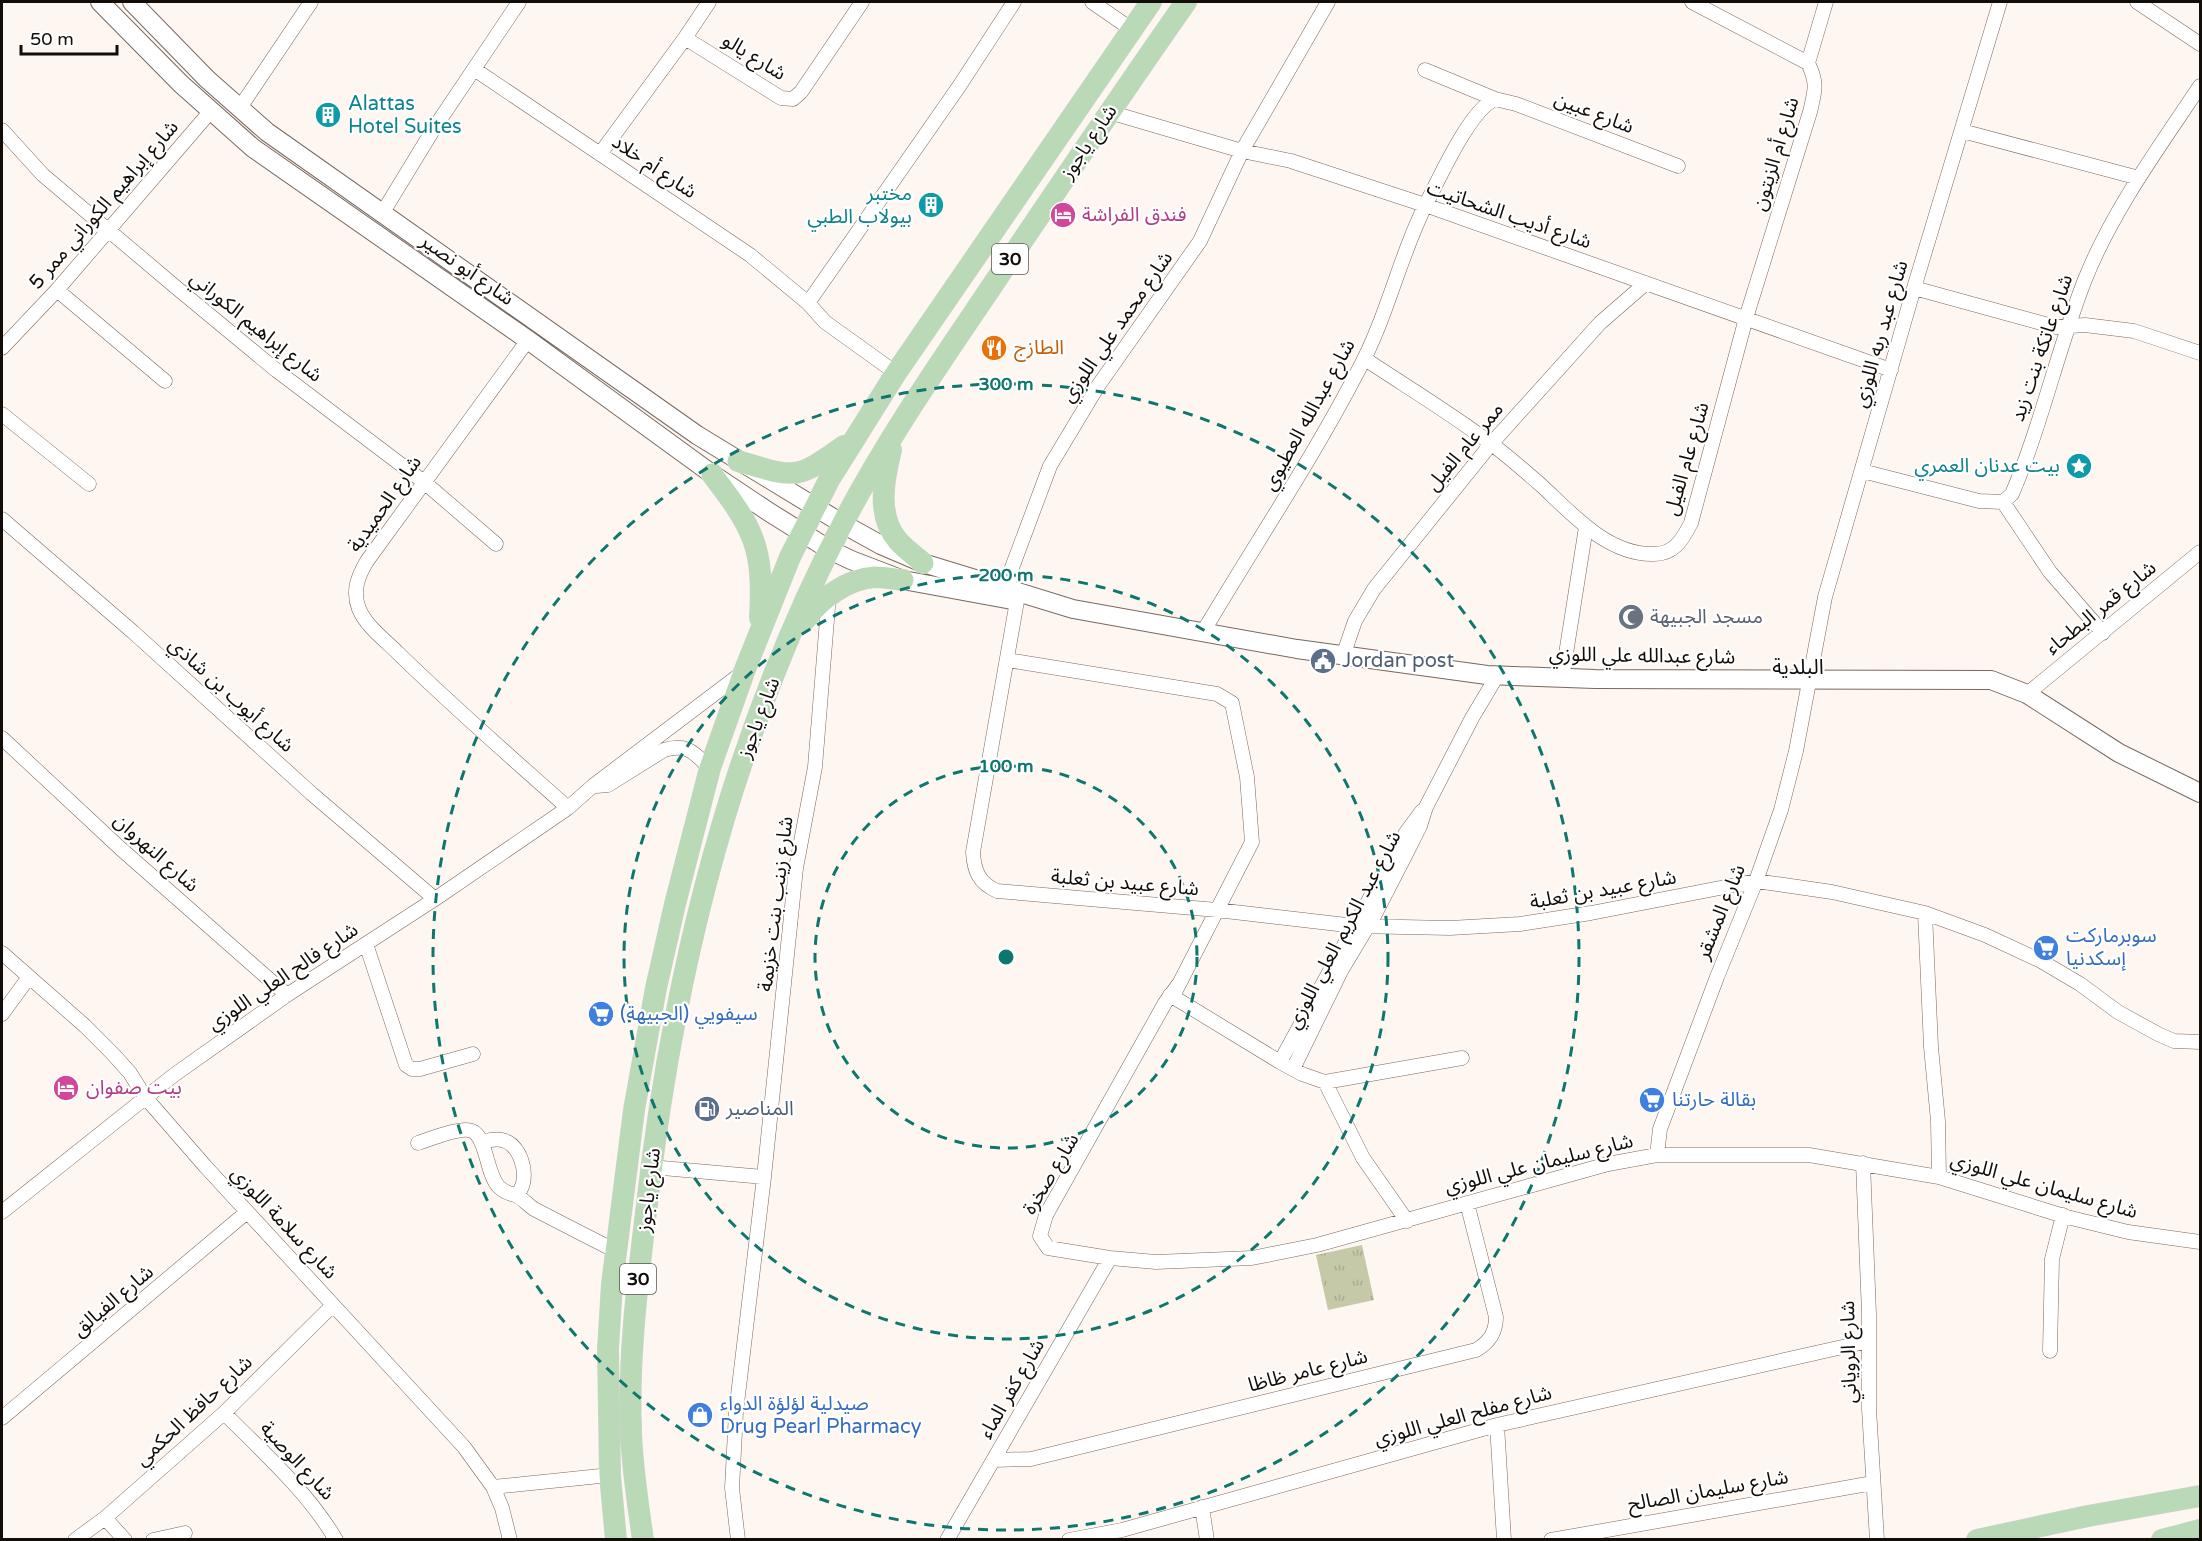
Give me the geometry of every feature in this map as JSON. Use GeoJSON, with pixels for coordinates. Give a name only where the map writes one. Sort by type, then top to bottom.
{"type":"FeatureCollection","features":[{"type":"Feature","properties":{"kind":"main road","name":"شارع أبو نصير"},"geometry":{"type":"LineString","coordinates":[[100,2],[210,112],[253,148],[528,340],[712,474],[830,550]]}},
{"type":"Feature","properties":{"kind":"main road","name":"شارع أبو نصير"},"geometry":{"type":"LineString","coordinates":[[132,2],[207,79],[267,132],[738,462],[843,524]]}},
{"type":"Feature","properties":{"kind":"main road","name":"شارع ياجوز"},"geometry":{"type":"LineString","coordinates":[[616,1539],[610,1475],[608,1349],[616,1251],[634,1110],[656,988],[710,768],[744,672],[801,532],[814,506],[896,373],[1151,2]]}},
{"type":"Feature","properties":{"kind":"main road","name":"شارع ياجوز"},"geometry":{"type":"LineString","coordinates":[[643,1539],[631,1430],[632,1380],[638,1281],[651,1167],[680,990],[701,901],[738,774],[788,640],[843,524],[898,424],[1186,2]]}},
{"type":"Feature","properties":{"kind":"main road"},"geometry":{"type":"LineString","coordinates":[[898,424],[888,462],[883,502],[889,523],[897,539],[923,563]]}},
{"type":"Feature","properties":{"kind":"main road"},"geometry":{"type":"LineString","coordinates":[[738,462],[792,475],[815,467],[852,441]]}},
{"type":"Feature","properties":{"kind":"main road"},"geometry":{"type":"LineString","coordinates":[[712,474],[748,524],[758,552],[761,584],[759,637]]}},
{"type":"Feature","properties":{"kind":"main road","name":"شارع عبدالله علي اللوزي"},"geometry":{"type":"LineString","coordinates":[[843,524],[881,545],[923,563],[1049,606],[1059,605],[1344,656],[1497,676],[1562,679],[1991,680],[2027,694],[2119,753],[2200,793]]}},
{"type":"Feature","properties":{"kind":"main road","name":"شارع عبدالله علي اللوزي"},"geometry":{"type":"LineString","coordinates":[[830,550],[903,580],[1013,594]]}},
{"type":"Feature","properties":{"kind":"main road"},"geometry":{"type":"LineString","coordinates":[[788,640],[812,610],[830,595],[851,584],[875,577],[903,580]]}},
{"type":"Feature","properties":{"kind":"main road"},"geometry":{"type":"LineString","coordinates":[[1977,1539],[2200,1496]]}},
{"type":"Feature","properties":{"kind":"main road"},"geometry":{"type":"LineString","coordinates":[[2162,1539],[2200,1530]]}},
{"type":"Feature","properties":{"kind":"street"},"geometry":{"type":"LineString","coordinates":[[239,109],[311,2]]}},
{"type":"Feature","properties":{"kind":"street"},"geometry":{"type":"LineString","coordinates":[[382,212],[433,130],[519,2]]}},
{"type":"Feature","properties":{"kind":"street"},"geometry":{"type":"LineString","coordinates":[[600,154],[709,2]]}},
{"type":"Feature","properties":{"kind":"street","name":"شارع يالو"},"geometry":{"type":"LineString","coordinates":[[685,38],[781,98],[793,99],[801,92],[862,2]]}},
{"type":"Feature","properties":{"kind":"street"},"geometry":{"type":"LineString","coordinates":[[808,303],[960,85],[1014,2]]}},
{"type":"Feature","properties":{"kind":"street"},"geometry":{"type":"LineString","coordinates":[[1092,2],[1131,30]]}},
{"type":"Feature","properties":{"kind":"street","name":"شارع محمد علي اللوزي"},"geometry":{"type":"LineString","coordinates":[[981,881],[976,872],[973,852],[1007,660],[1013,594],[1010,573],[1050,466],[1098,386],[1200,241],[1242,151],[1328,2]]}},
{"type":"Feature","properties":{"kind":"street"},"geometry":{"type":"LineString","coordinates":[[1692,2],[1808,63],[1826,2]]}},
{"type":"Feature","properties":{"kind":"street","name":"شارع عبد ربه اللوزي"},"geometry":{"type":"LineString","coordinates":[[1809,680],[1825,597],[1914,288],[2000,2]]}},
{"type":"Feature","properties":{"kind":"street"},"geometry":{"type":"LineString","coordinates":[[2137,2],[2200,44]]}},
{"type":"Feature","properties":{"kind":"street","name":"شارع أم الزيتون"},"geometry":{"type":"LineString","coordinates":[[1746,318],[1816,88],[1808,63]]}},
{"type":"Feature","properties":{"kind":"street","name":"شارع أم خلاد"},"geometry":{"type":"LineString","coordinates":[[474,69],[750,255],[808,303],[825,322],[896,373]]}},
{"type":"Feature","properties":{"kind":"street","name":"شارع عبين"},"geometry":{"type":"LineString","coordinates":[[1425,70],[1495,99],[1516,104],[1678,166]]}},
{"type":"Feature","properties":{"kind":"street","name":"شارع عاتكة بنت زيد"},"geometry":{"type":"LineString","coordinates":[[2003,502],[2012,494],[2019,477],[2068,327],[2105,236],[2139,178],[2200,86]]}},
{"type":"Feature","properties":{"kind":"street"},"geometry":{"type":"LineString","coordinates":[[1425,206],[1453,153],[1480,110],[1495,99]]}},
{"type":"Feature","properties":{"kind":"street","name":"شارع إبراهيم الكوراني ممر 5"},"geometry":{"type":"LineString","coordinates":[[2,348],[57,290],[210,112]]}},
{"type":"Feature","properties":{"kind":"street","name":"شارع أديب الشحاتيت"},"geometry":{"type":"LineString","coordinates":[[1109,112],[1242,151],[1291,161],[1891,370]]}},
{"type":"Feature","properties":{"kind":"street","name":"شارع إبراهيم الكوراني"},"geometry":{"type":"LineString","coordinates":[[2,130],[43,175],[178,289],[276,370],[424,482],[496,544]]}},
{"type":"Feature","properties":{"kind":"street"},"geometry":{"type":"LineString","coordinates":[[1962,131],[2139,178]]}},
{"type":"Feature","properties":{"kind":"street","name":"شارع عبدالله العطيوي"},"geometry":{"type":"LineString","coordinates":[[1203,632],[1275,516],[1365,359],[1425,206]]}},
{"type":"Feature","properties":{"kind":"street","name":"ممر عام الفيل"},"geometry":{"type":"LineString","coordinates":[[1344,656],[1355,621],[1374,589],[1491,444],[1600,323],[1646,283]]}},
{"type":"Feature","properties":{"kind":"street"},"geometry":{"type":"LineString","coordinates":[[1914,288],[2056,327],[2085,325],[2134,331],[2200,353]]}},
{"type":"Feature","properties":{"kind":"street"},"geometry":{"type":"LineString","coordinates":[[57,290],[165,381]]}},
{"type":"Feature","properties":{"kind":"street","name":"شارع عام الفيل"},"geometry":{"type":"LineString","coordinates":[[1365,359],[1491,444],[1586,526],[1606,540],[1624,549],[1650,555],[1664,554],[1674,549],[1684,538],[1691,523],[1746,318]]}},
{"type":"Feature","properties":{"kind":"street","name":"شارع الحميدية"},"geometry":{"type":"LineString","coordinates":[[528,340],[361,572],[356,594],[360,611],[381,636],[418,673],[568,808]]}},
{"type":"Feature","properties":{"kind":"street"},"geometry":{"type":"LineString","coordinates":[[2,414],[89,484]]}},
{"type":"Feature","properties":{"kind":"street"},"geometry":{"type":"LineString","coordinates":[[1862,471],[1979,501],[2003,502],[2050,572],[2103,633]]}},
{"type":"Feature","properties":{"kind":"street","name":"شارع أيوب بن شاذي"},"geometry":{"type":"LineString","coordinates":[[2,519],[133,632],[312,794],[435,899]]}},
{"type":"Feature","properties":{"kind":"street"},"geometry":{"type":"LineString","coordinates":[[1562,679],[1586,526]]}},
{"type":"Feature","properties":{"kind":"street","name":"شارع قمر البطحاء"},"geometry":{"type":"LineString","coordinates":[[2027,694],[2200,552]]}},
{"type":"Feature","properties":{"kind":"street","name":"شارع زينب بنت خزيمة"},"geometry":{"type":"LineString","coordinates":[[738,1539],[732,1488],[733,1450],[796,868],[815,767],[830,595]]}},
{"type":"Feature","properties":{"kind":"street","name":"شارع صخرة"},"geometry":{"type":"LineString","coordinates":[[1007,660],[1222,696],[1232,704],[1247,777],[1252,842],[1174,992],[1046,1215],[1040,1232]]}},
{"type":"Feature","properties":{"kind":"street","name":"شارع فالح العلي اللوزي"},"geometry":{"type":"LineString","coordinates":[[2,1212],[145,1097],[287,995],[435,899],[568,808],[594,785],[744,672]]}},
{"type":"Feature","properties":{"kind":"street","name":"شارع عبد الكريم العلي اللوزي"},"geometry":{"type":"LineString","coordinates":[[1293,1070],[1409,828],[1426,807],[1485,693],[1497,676]]}},
{"type":"Feature","properties":{"kind":"street","name":"شارع المشقر"},"geometry":{"type":"LineString","coordinates":[[1657,1155],[1660,1130],[1781,810],[1796,751],[1809,680]]}},
{"type":"Feature","properties":{"kind":"street","name":"شارع النهروان"},"geometry":{"type":"LineString","coordinates":[[2,738],[120,848],[287,995]]}},
{"type":"Feature","properties":{"kind":"street","name":"شارع فالح العلي اللوزي"},"geometry":{"type":"LineString","coordinates":[[594,785],[603,787],[608,785],[664,750],[674,747],[685,748],[710,768]]}},
{"type":"Feature","properties":{"kind":"street","name":"شارع عبيد بن ثعلبة"},"geometry":{"type":"LineString","coordinates":[[981,881],[988,887],[1006,893],[1217,910],[1361,926],[1450,928],[1521,924],[1670,899],[1756,881],[1832,891],[1925,913],[1985,935],[2041,961],[2080,984],[2118,1012],[2158,1034],[2174,1041],[2200,1042]]}},
{"type":"Feature","properties":{"kind":"street"},"geometry":{"type":"LineString","coordinates":[[1925,913],[1932,1066],[1938,1121],[1939,1177]]}},
{"type":"Feature","properties":{"kind":"street","name":"شارع عبد الكريم العلي اللوزي"},"geometry":{"type":"LineString","coordinates":[[1280,1062],[1361,926]]}},
{"type":"Feature","properties":{"kind":"street"},"geometry":{"type":"LineString","coordinates":[[366,944],[405,1065],[412,1069],[420,1069],[473,1054]]}},
{"type":"Feature","properties":{"kind":"street","name":"شارع سلامة اللوزي"},"geometry":{"type":"LineString","coordinates":[[2,953],[85,1026],[113,1054],[130,1073],[145,1097],[247,1212],[465,1447],[493,1487],[502,1508],[510,1539]]}},
{"type":"Feature","properties":{"kind":"street"},"geometry":{"type":"LineString","coordinates":[[2,1014],[29,977]]}},
{"type":"Feature","properties":{"kind":"street"},"geometry":{"type":"LineString","coordinates":[[1174,992],[1293,1070],[1325,1083],[1462,1058]]}},
{"type":"Feature","properties":{"kind":"street"},"geometry":{"type":"LineString","coordinates":[[1325,1083],[1363,1158],[1407,1221]]}},
{"type":"Feature","properties":{"kind":"street"},"geometry":{"type":"LineString","coordinates":[[418,1143],[469,1129],[475,1132],[482,1142],[492,1179],[503,1191],[516,1195],[530,1207],[616,1251]]}},
{"type":"Feature","properties":{"kind":"street"},"geometry":{"type":"LineString","coordinates":[[482,1142],[502,1139],[514,1146],[524,1179],[523,1187],[516,1195]]}},
{"type":"Feature","properties":{"kind":"street","name":"شارع سليمان علي اللوزي"},"geometry":{"type":"LineString","coordinates":[[1040,1232],[1041,1240],[1048,1248],[1110,1258],[1156,1262],[1251,1258],[1317,1245],[1608,1164],[1657,1155],[1736,1154],[1809,1155],[1939,1177],[2063,1215],[2128,1232],[2200,1242]]}},
{"type":"Feature","properties":{"kind":"street","name":"شارع الروياني"},"geometry":{"type":"LineString","coordinates":[[1863,1163],[1869,1409],[1877,1539]]}},
{"type":"Feature","properties":{"kind":"street"},"geometry":{"type":"LineString","coordinates":[[651,1167],[764,1178]]}},
{"type":"Feature","properties":{"kind":"street","name":"شارع عامر ظاظا"},"geometry":{"type":"LineString","coordinates":[[994,1460],[1030,1459],[1048,1455],[1476,1350],[1494,1333],[1496,1317],[1467,1203]]}},
{"type":"Feature","properties":{"kind":"street","name":"شارع الفيالق"},"geometry":{"type":"LineString","coordinates":[[2,1418],[247,1212]]}},
{"type":"Feature","properties":{"kind":"street"},"geometry":{"type":"LineString","coordinates":[[2050,1351],[2052,1259],[2063,1215]]}},
{"type":"Feature","properties":{"kind":"street","name":"شارع كفر الماء"},"geometry":{"type":"LineString","coordinates":[[947,1539],[1110,1258]]}},
{"type":"Feature","properties":{"kind":"street","name":"شارع حافظ الحكمي"},"geometry":{"type":"LineString","coordinates":[[75,1539],[105,1518],[224,1413],[333,1305]]}},
{"type":"Feature","properties":{"kind":"street","name":"شارع مفلح العلي اللوزي"},"geometry":{"type":"LineString","coordinates":[[1069,1539],[1122,1530],[1497,1425],[1869,1341]]}},
{"type":"Feature","properties":{"kind":"street","name":"شارع الوصية"},"geometry":{"type":"LineString","coordinates":[[224,1413],[269,1458],[325,1520],[336,1539]]}},
{"type":"Feature","properties":{"kind":"street"},"geometry":{"type":"LineString","coordinates":[[1497,1425],[1504,1539]]}},
{"type":"Feature","properties":{"kind":"street"},"geometry":{"type":"LineString","coordinates":[[493,1487],[610,1475]]}},
{"type":"Feature","properties":{"kind":"street","name":"شارع سليمان الصالح"},"geometry":{"type":"LineString","coordinates":[[1551,1539],[1872,1483]]}},
{"type":"Feature","properties":{"kind":"street"},"geometry":{"type":"LineString","coordinates":[[1202,1506],[1207,1539]]}},
{"type":"Feature","properties":{"kind":"street"},"geometry":{"type":"LineString","coordinates":[[105,1518],[125,1539]]}},
{"type":"Feature","properties":{"kind":"street"},"geometry":{"type":"LineString","coordinates":[[153,1539],[185,1533]]}},
{"type":"Feature","properties":{"kind":"green space"},"geometry":{"type":"Polygon","coordinates":[[[1362,1245],[1374,1300],[1328,1310],[1316,1255],[1362,1245]]]}},
{"type":"Feature","properties":{"kind":"place","name":"Alattas Hotel Suites"},"geometry":{"type":"Point","coordinates":[328,115]}},
{"type":"Feature","properties":{"kind":"place","name":"مختبر بيولاب الطبي"},"geometry":{"type":"Point","coordinates":[931,205]}},
{"type":"Feature","properties":{"kind":"place","name":"فندق الفراشة"},"geometry":{"type":"Point","coordinates":[1063,215]}},
{"type":"Feature","properties":{"kind":"place","name":"الطازج"},"geometry":{"type":"Point","coordinates":[994,348]}},
{"type":"Feature","properties":{"kind":"place","name":"بيت عدنان العمري"},"geometry":{"type":"Point","coordinates":[2079,466]}},
{"type":"Feature","properties":{"kind":"place","name":"مسجد الجبيهة"},"geometry":{"type":"Point","coordinates":[1631,617]}},
{"type":"Feature","properties":{"kind":"place","name":"Jordan post"},"geometry":{"type":"Point","coordinates":[1323,661]}},
{"type":"Feature","properties":{"kind":"place","name":"سوبرماركت إسكدنيا"},"geometry":{"type":"Point","coordinates":[2046,948]}},
{"type":"Feature","properties":{"kind":"place","name":"سيفويي (الجبيهة)"},"geometry":{"type":"Point","coordinates":[601,1014]}},
{"type":"Feature","properties":{"kind":"place","name":"بيت صفوان"},"geometry":{"type":"Point","coordinates":[66,1088]}},
{"type":"Feature","properties":{"kind":"place","name":"بقالة حارتنا"},"geometry":{"type":"Point","coordinates":[1652,1100]}},
{"type":"Feature","properties":{"kind":"place","name":"المناصير"},"geometry":{"type":"Point","coordinates":[707,1109]}},
{"type":"Feature","properties":{"kind":"place","name":"صيدلية لؤلؤة الدواء Drug Pearl Pharmacy"},"geometry":{"type":"Point","coordinates":[700,1415]}},
{"type":"Feature","properties":{"kind":"district","name":"البلدية"},"geometry":{"type":"Point","coordinates":[1798,667]}}]}
